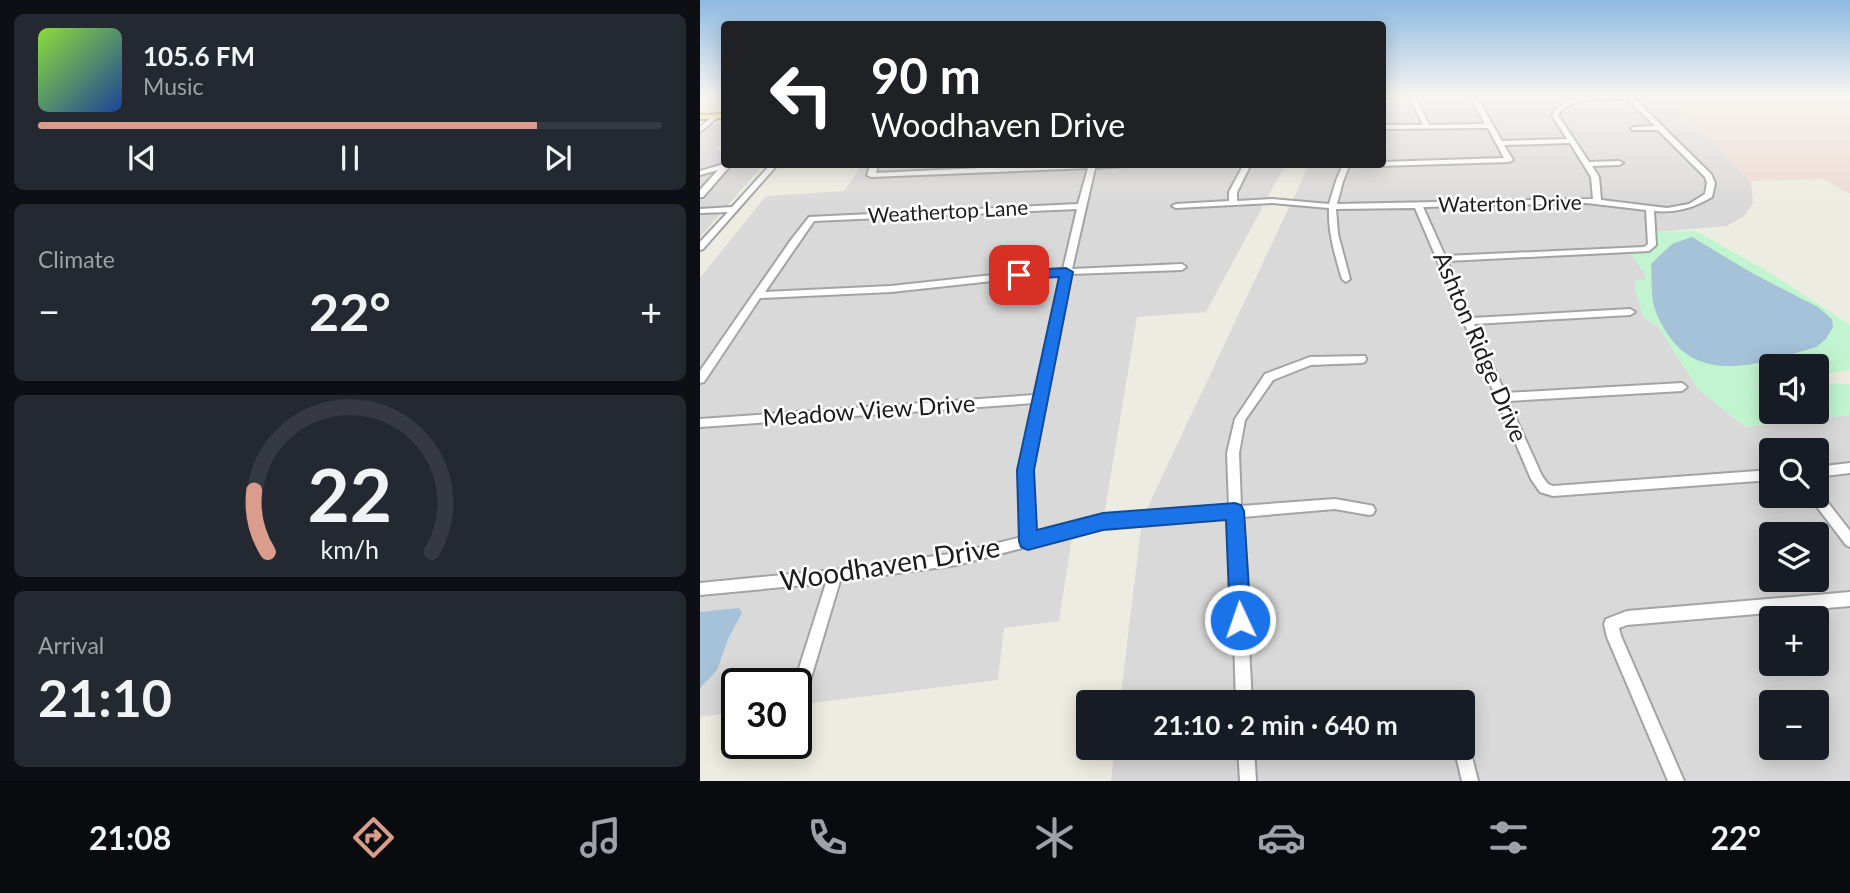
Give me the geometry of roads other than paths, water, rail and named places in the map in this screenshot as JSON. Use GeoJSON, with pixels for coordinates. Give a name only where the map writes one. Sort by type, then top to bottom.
{"type":"FeatureCollection","features":[{"type":"Feature","properties":{"kind":"street"},"geometry":{"type":"LineString","coordinates":[[1386,164],[1509,160],[1494,132]]}},
{"type":"Feature","properties":{"kind":"street"},"geometry":{"type":"LineString","coordinates":[[1565,132],[1595,177],[1597,202]]}},
{"type":"Feature","properties":{"kind":"street","name":"Waterton Drive"},"geometry":{"type":"LineString","coordinates":[[1176,205],[1273,201],[1332,206],[1597,202],[1650,209],[1691,206],[1709,195],[1711,190],[1708,176],[1666,132]]}},
{"type":"Feature","properties":{"kind":"street"},"geometry":{"type":"LineString","coordinates":[[1499,142],[1570,141]]}},
{"type":"Feature","properties":{"kind":"street"},"geometry":{"type":"LineString","coordinates":[[1587,164],[1619,163]]}},
{"type":"Feature","properties":{"kind":"street"},"geometry":{"type":"LineString","coordinates":[[700,173],[721,167]]}},
{"type":"Feature","properties":{"kind":"street"},"geometry":{"type":"LineString","coordinates":[[700,195],[724,168]]}},
{"type":"Feature","properties":{"kind":"street"},"geometry":{"type":"LineString","coordinates":[[700,247],[771,168]]}},
{"type":"Feature","properties":{"kind":"street"},"geometry":{"type":"LineString","coordinates":[[874,168],[871,175],[1003,168]]}},
{"type":"Feature","properties":{"kind":"street"},"geometry":{"type":"LineString","coordinates":[[1028,541],[1026,470],[1066,272],[1092,168]]}},
{"type":"Feature","properties":{"kind":"street"},"geometry":{"type":"LineString","coordinates":[[1233,203],[1233,192],[1246,168]]}},
{"type":"Feature","properties":{"kind":"street"},"geometry":{"type":"LineString","coordinates":[[1345,168],[1336,188],[1331,227],[1346,279]]}},
{"type":"Feature","properties":{"kind":"street","name":"Ashton Ridge Drive"},"geometry":{"type":"LineString","coordinates":[[1418,205],[1537,479],[1544,488],[1553,491],[1759,476]]}},
{"type":"Feature","properties":{"kind":"street","name":"Weathertop Lane"},"geometry":{"type":"LineString","coordinates":[[757,295],[813,219],[1083,206]]}},
{"type":"Feature","properties":{"kind":"street"},"geometry":{"type":"LineString","coordinates":[[700,211],[732,209]]}},
{"type":"Feature","properties":{"kind":"street"},"geometry":{"type":"LineString","coordinates":[[1443,259],[1646,249],[1652,246],[1650,209]]}},
{"type":"Feature","properties":{"kind":"street"},"geometry":{"type":"LineString","coordinates":[[701,372],[712,361],[757,295],[891,289],[1066,272],[1182,267]]}},
{"type":"Feature","properties":{"kind":"street"},"geometry":{"type":"LineString","coordinates":[[1469,321],[1630,313]]}},
{"type":"Feature","properties":{"kind":"street"},"geometry":{"type":"LineString","coordinates":[[1243,690],[1233,453],[1240,419],[1269,377],[1310,361],[1362,359]]}},
{"type":"Feature","properties":{"kind":"street"},"geometry":{"type":"LineString","coordinates":[[1502,397],[1682,387]]}},
{"type":"Feature","properties":{"kind":"street","name":"Meadow View Drive"},"geometry":{"type":"LineString","coordinates":[[700,423],[1039,399]]}},
{"type":"Feature","properties":{"kind":"street"},"geometry":{"type":"LineString","coordinates":[[1829,470],[1850,468]]}},
{"type":"Feature","properties":{"kind":"street","name":"Woodhaven Drive"},"geometry":{"type":"LineString","coordinates":[[700,589],[835,576],[957,559],[1103,522],[1335,503],[1369,510]]}},
{"type":"Feature","properties":{"kind":"street"},"geometry":{"type":"LineString","coordinates":[[1825,508],[1850,541]]}},
{"type":"Feature","properties":{"kind":"street"},"geometry":{"type":"LineString","coordinates":[[806,668],[835,576]]}},
{"type":"Feature","properties":{"kind":"street"},"geometry":{"type":"LineString","coordinates":[[1676,781],[1614,637],[1611,624],[1627,618],[1850,599]]}},
{"type":"Feature","properties":{"kind":"street"},"geometry":{"type":"LineString","coordinates":[[1247,760],[1248,781]]}},
{"type":"Feature","properties":{"kind":"street"},"geometry":{"type":"LineString","coordinates":[[1465,760],[1470,781]]}},
{"type":"Feature","properties":{"kind":"water"},"geometry":{"type":"Polygon","coordinates":[[[1692,237],[1752,273],[1818,307],[1832,319],[1833,327],[1826,339],[1816,347],[1792,354],[1759,354],[1759,363],[1721,366],[1703,362],[1687,354],[1672,340],[1663,326],[1652,297],[1651,264],[1672,244],[1692,237]]]}},
{"type":"Feature","properties":{"kind":"water"},"geometry":{"type":"Polygon","coordinates":[[[739,608],[742,613],[728,639],[717,670],[700,688],[700,612],[739,608]]]}}]}
